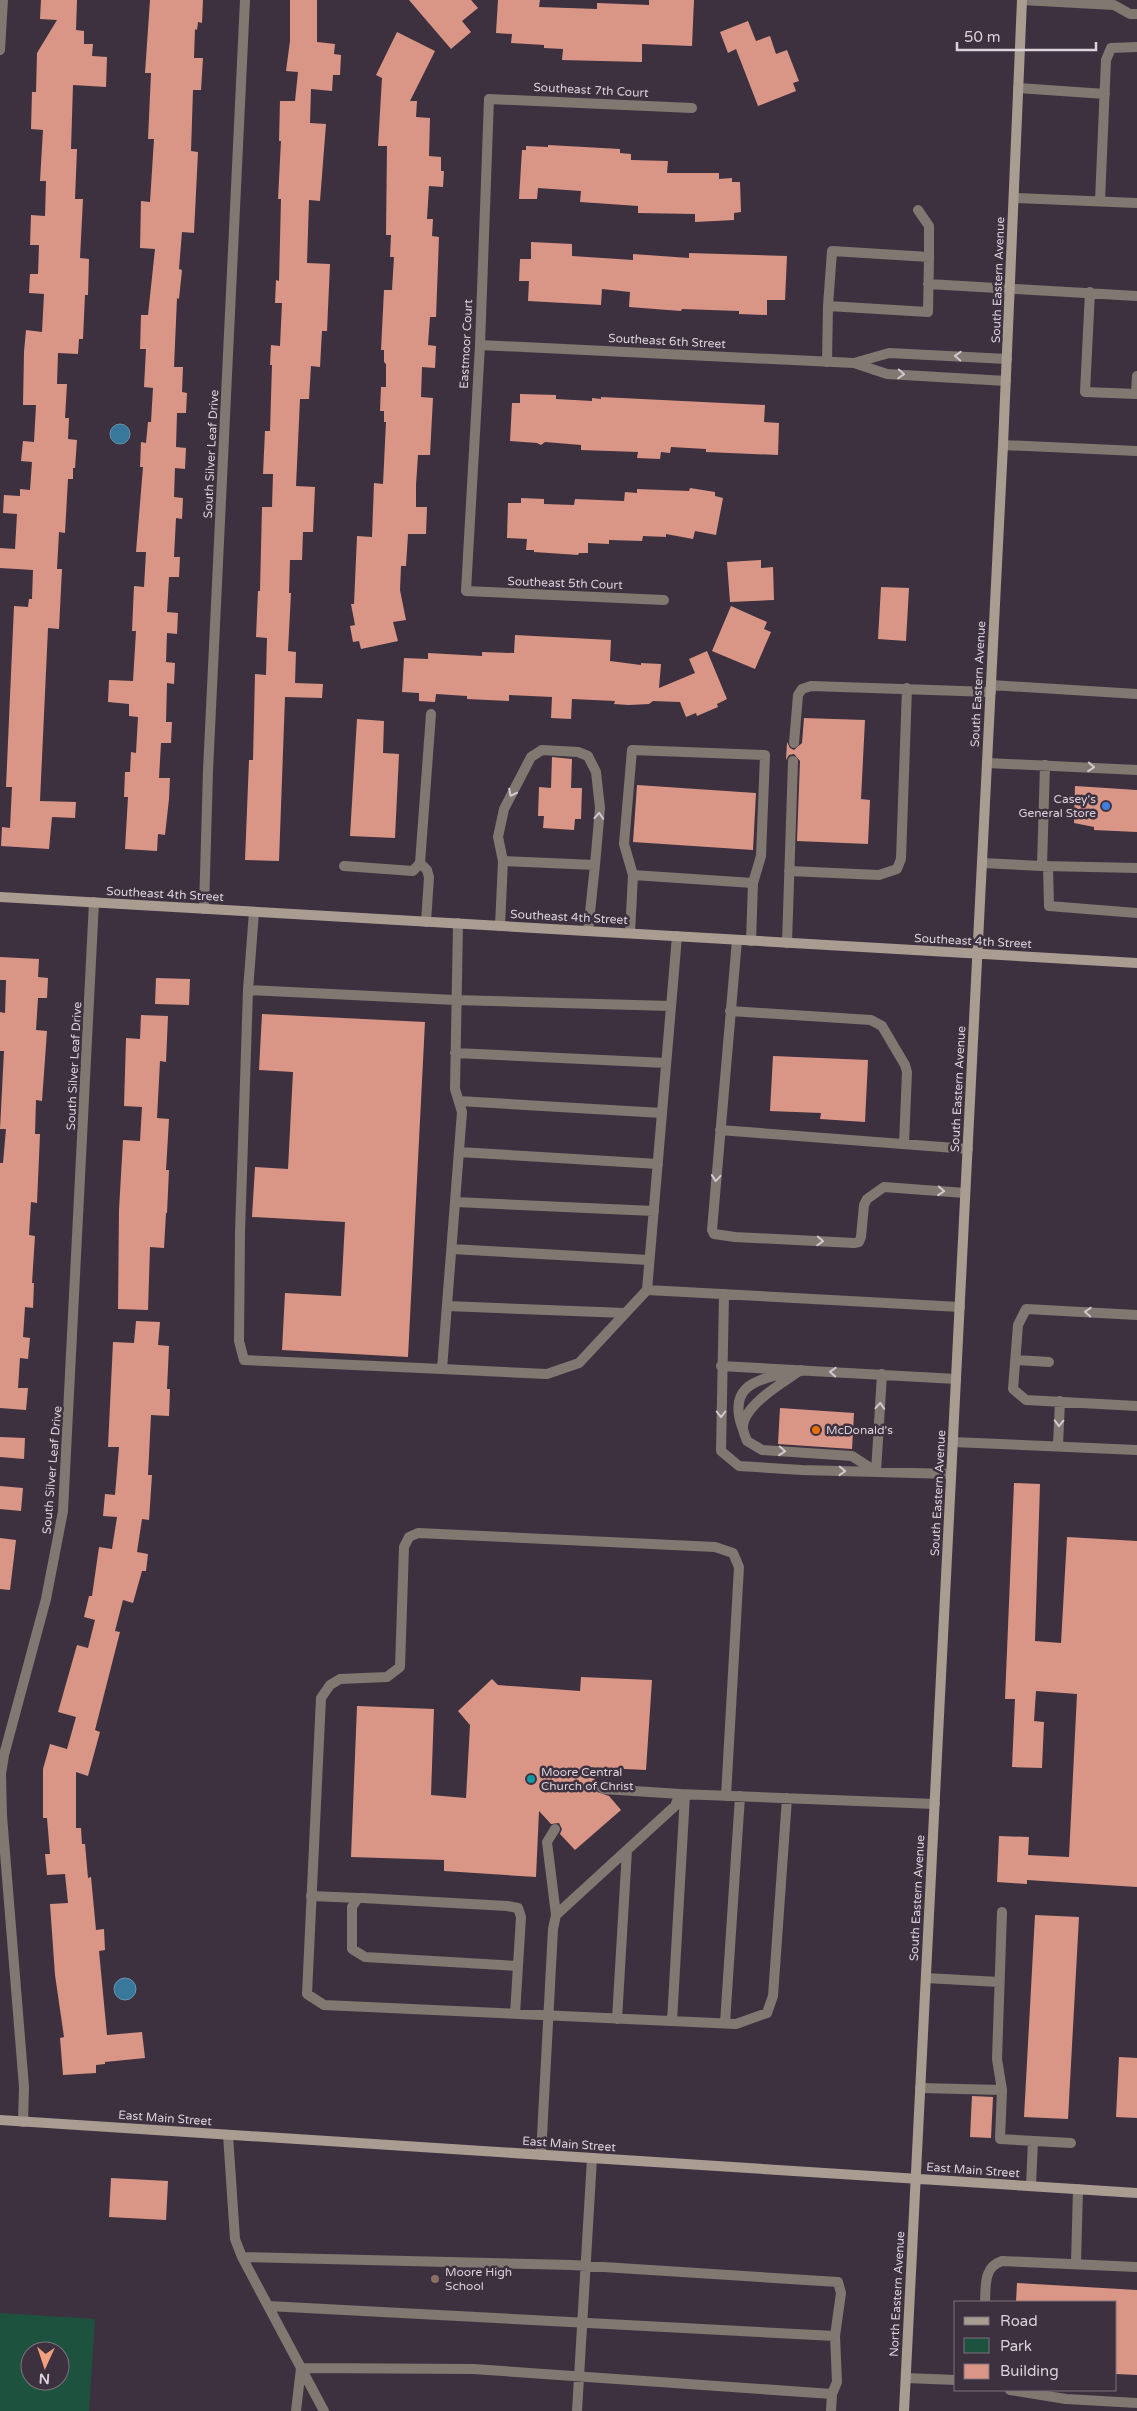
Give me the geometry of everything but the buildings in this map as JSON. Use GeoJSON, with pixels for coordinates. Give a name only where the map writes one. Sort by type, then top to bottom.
{"type":"FeatureCollection","features":[{"type":"Feature","properties":{"kind":"main road","name":"South Eastern Avenue"},"geometry":{"type":"LineString","coordinates":[[916,2179],[1003,445],[1022,0]]}},
{"type":"Feature","properties":{"kind":"main road","name":"Southeast 4th Street"},"geometry":{"type":"LineString","coordinates":[[0,897],[1137,963]]}},
{"type":"Feature","properties":{"kind":"main road","name":"East Main Street"},"geometry":{"type":"LineString","coordinates":[[0,2120],[1137,2193]]}},
{"type":"Feature","properties":{"kind":"main road","name":"North Eastern Avenue"},"geometry":{"type":"LineString","coordinates":[[904,2411],[916,2179]]}},
{"type":"Feature","properties":{"kind":"street"},"geometry":{"type":"LineString","coordinates":[[0,50],[3,0]]}},
{"type":"Feature","properties":{"kind":"street","name":"South Silver Leaf Drive"},"geometry":{"type":"LineString","coordinates":[[204,909],[208,771],[245,0]]}},
{"type":"Feature","properties":{"kind":"street"},"geometry":{"type":"LineString","coordinates":[[1022,0],[1106,2],[1130,14],[1137,14]]}},
{"type":"Feature","properties":{"kind":"street"},"geometry":{"type":"LineString","coordinates":[[1100,202],[1106,60],[1111,48],[1137,47]]}},
{"type":"Feature","properties":{"kind":"street"},"geometry":{"type":"LineString","coordinates":[[1018,88],[1104,94]]}},
{"type":"Feature","properties":{"kind":"street","name":"Southeast 7th Court"},"geometry":{"type":"LineString","coordinates":[[489,99],[692,108]]}},
{"type":"Feature","properties":{"kind":"street","name":"Eastmoor Court"},"geometry":{"type":"LineString","coordinates":[[466,591],[480,345],[489,99]]}},
{"type":"Feature","properties":{"kind":"street"},"geometry":{"type":"LineString","coordinates":[[1014,198],[1137,203]]}},
{"type":"Feature","properties":{"kind":"street"},"geometry":{"type":"LineString","coordinates":[[828,306],[928,312],[929,226],[918,210]]}},
{"type":"Feature","properties":{"kind":"street"},"geometry":{"type":"LineString","coordinates":[[827,362],[828,306],[832,251],[929,257]]}},
{"type":"Feature","properties":{"kind":"street"},"geometry":{"type":"LineString","coordinates":[[928,284],[1137,296]]}},
{"type":"Feature","properties":{"kind":"street"},"geometry":{"type":"LineString","coordinates":[[1090,292],[1085,392],[1136,394],[1137,376]]}},
{"type":"Feature","properties":{"kind":"street","name":"Southeast 6th Street"},"geometry":{"type":"LineString","coordinates":[[480,345],[854,363],[887,374],[1006,380]]}},
{"type":"Feature","properties":{"kind":"street","name":"Southeast 6th Street"},"geometry":{"type":"LineString","coordinates":[[854,363],[888,353],[1007,359]]}},
{"type":"Feature","properties":{"kind":"street"},"geometry":{"type":"LineString","coordinates":[[1003,445],[1137,451]]}},
{"type":"Feature","properties":{"kind":"street","name":"Southeast 5th Court"},"geometry":{"type":"LineString","coordinates":[[466,591],[664,600]]}},
{"type":"Feature","properties":{"kind":"street"},"geometry":{"type":"LineString","coordinates":[[794,743],[798,695],[802,689],[810,686],[991,688],[1137,694]]}},
{"type":"Feature","properties":{"kind":"street"},"geometry":{"type":"LineString","coordinates":[[789,871],[879,876],[897,869],[901,859],[908,688]]}},
{"type":"Feature","properties":{"kind":"street"},"geometry":{"type":"LineString","coordinates":[[344,866],[413,870],[420,863],[431,714]]}},
{"type":"Feature","properties":{"kind":"street"},"geometry":{"type":"LineString","coordinates":[[500,926],[503,861],[498,837],[504,809],[531,757],[542,750],[578,752],[588,756],[596,772],[600,808],[588,931]]}},
{"type":"Feature","properties":{"kind":"street"},"geometry":{"type":"LineString","coordinates":[[630,933],[633,875],[624,844],[632,750],[765,755],[761,856],[753,883],[751,941]]}},
{"type":"Feature","properties":{"kind":"street"},"geometry":{"type":"LineString","coordinates":[[787,943],[793,761]]}},
{"type":"Feature","properties":{"kind":"street"},"geometry":{"type":"LineString","coordinates":[[987,763],[1137,770]]}},
{"type":"Feature","properties":{"kind":"street"},"geometry":{"type":"LineString","coordinates":[[1045,765],[1045,866],[1049,906],[1137,913]]}},
{"type":"Feature","properties":{"kind":"street"},"geometry":{"type":"LineString","coordinates":[[503,861],[595,865]]}},
{"type":"Feature","properties":{"kind":"street"},"geometry":{"type":"LineString","coordinates":[[420,863],[427,870],[429,877],[426,922]]}},
{"type":"Feature","properties":{"kind":"street"},"geometry":{"type":"LineString","coordinates":[[982,863],[1137,868]]}},
{"type":"Feature","properties":{"kind":"street"},"geometry":{"type":"LineString","coordinates":[[633,875],[753,883]]}},
{"type":"Feature","properties":{"kind":"street","name":"South Silver Leaf Drive"},"geometry":{"type":"LineString","coordinates":[[23,2122],[24,2087],[2,1816],[1,1774],[46,1599],[63,1511],[94,902]]}},
{"type":"Feature","properties":{"kind":"street"},"geometry":{"type":"LineString","coordinates":[[254,912],[248,990],[240,1243],[240,1341],[244,1360],[547,1374],[579,1363],[647,1290],[677,936]]}},
{"type":"Feature","properties":{"kind":"street"},"geometry":{"type":"LineString","coordinates":[[442,1369],[462,1112],[455,1089],[455,1000],[458,923]]}},
{"type":"Feature","properties":{"kind":"street"},"geometry":{"type":"LineString","coordinates":[[737,940],[712,1230],[718,1236],[859,1242],[864,1205],[867,1199],[884,1187],[965,1193]]}},
{"type":"Feature","properties":{"kind":"street"},"geometry":{"type":"LineString","coordinates":[[248,990],[455,1000],[671,1006]]}},
{"type":"Feature","properties":{"kind":"street"},"geometry":{"type":"LineString","coordinates":[[730,1011],[871,1020],[882,1026],[906,1064],[904,1144]]}},
{"type":"Feature","properties":{"kind":"street"},"geometry":{"type":"LineString","coordinates":[[455,1053],[666,1063]]}},
{"type":"Feature","properties":{"kind":"street"},"geometry":{"type":"LineString","coordinates":[[459,1100],[662,1113]]}},
{"type":"Feature","properties":{"kind":"street"},"geometry":{"type":"LineString","coordinates":[[720,1130],[968,1149]]}},
{"type":"Feature","properties":{"kind":"street"},"geometry":{"type":"LineString","coordinates":[[459,1152],[658,1164]]}},
{"type":"Feature","properties":{"kind":"street"},"geometry":{"type":"LineString","coordinates":[[455,1202],[654,1211]]}},
{"type":"Feature","properties":{"kind":"street"},"geometry":{"type":"LineString","coordinates":[[452,1249],[649,1260]]}},
{"type":"Feature","properties":{"kind":"street"},"geometry":{"type":"LineString","coordinates":[[647,1290],[960,1307]]}},
{"type":"Feature","properties":{"kind":"street"},"geometry":{"type":"LineString","coordinates":[[724,1294],[721,1366],[721,1451],[739,1466],[951,1474]]}},
{"type":"Feature","properties":{"kind":"street"},"geometry":{"type":"LineString","coordinates":[[447,1306],[625,1313]]}},
{"type":"Feature","properties":{"kind":"street"},"geometry":{"type":"LineString","coordinates":[[1137,1315],[1026,1309],[1018,1325],[1013,1389],[1026,1400],[1137,1406]]}},
{"type":"Feature","properties":{"kind":"street"},"geometry":{"type":"LineString","coordinates":[[1015,1360],[1049,1362]]}},
{"type":"Feature","properties":{"kind":"street"},"geometry":{"type":"LineString","coordinates":[[721,1366],[956,1379]]}},
{"type":"Feature","properties":{"kind":"street"},"geometry":{"type":"LineString","coordinates":[[801,1370],[764,1378],[748,1386],[739,1398],[738,1413],[747,1441],[762,1450],[852,1456],[876,1472]]}},
{"type":"Feature","properties":{"kind":"street"},"geometry":{"type":"LineString","coordinates":[[742,1428],[746,1413],[770,1391],[801,1370]]}},
{"type":"Feature","properties":{"kind":"street"},"geometry":{"type":"LineString","coordinates":[[876,1472],[882,1374]]}},
{"type":"Feature","properties":{"kind":"street"},"geometry":{"type":"LineString","coordinates":[[1058,1445],[1060,1401]]}},
{"type":"Feature","properties":{"kind":"street"},"geometry":{"type":"LineString","coordinates":[[953,1442],[1058,1445],[1137,1450]]}},
{"type":"Feature","properties":{"kind":"street"},"geometry":{"type":"LineString","coordinates":[[726,1796],[739,1567],[733,1553],[715,1547],[418,1533],[409,1537],[404,1547],[400,1667],[387,1677],[340,1679],[330,1685],[321,1698],[307,1994],[324,2005],[617,2019],[736,2024],[767,2014],[773,1996],[787,1798]]}},
{"type":"Feature","properties":{"kind":"street"},"geometry":{"type":"LineString","coordinates":[[603,1789],[935,1804]]}},
{"type":"Feature","properties":{"kind":"street"},"geometry":{"type":"LineString","coordinates":[[556,1915],[674,1806],[682,1794]]}},
{"type":"Feature","properties":{"kind":"street"},"geometry":{"type":"LineString","coordinates":[[672,2021],[682,1794]]}},
{"type":"Feature","properties":{"kind":"street"},"geometry":{"type":"LineString","coordinates":[[726,2023],[740,1796]]}},
{"type":"Feature","properties":{"kind":"street"},"geometry":{"type":"LineString","coordinates":[[541,2155],[553,1929],[556,1915],[547,1842],[555,1828]]}},
{"type":"Feature","properties":{"kind":"street"},"geometry":{"type":"LineString","coordinates":[[617,2019],[627,1850]]}},
{"type":"Feature","properties":{"kind":"street"},"geometry":{"type":"LineString","coordinates":[[312,1896],[518,1908],[521,1917],[515,2014]]}},
{"type":"Feature","properties":{"kind":"street"},"geometry":{"type":"LineString","coordinates":[[358,1898],[352,1907],[351,1943],[352,1949],[358,1955],[365,1957],[518,1966]]}},
{"type":"Feature","properties":{"kind":"street"},"geometry":{"type":"LineString","coordinates":[[1002,1912],[997,2059],[1002,2090],[1000,2139],[1071,2143]]}},
{"type":"Feature","properties":{"kind":"street"},"geometry":{"type":"LineString","coordinates":[[926,1978],[999,1982]]}},
{"type":"Feature","properties":{"kind":"street"},"geometry":{"type":"LineString","coordinates":[[920,2088],[1002,2090]]}},
{"type":"Feature","properties":{"kind":"street"},"geometry":{"type":"LineString","coordinates":[[228,2135],[236,2240],[242,2256],[324,2411]]}},
{"type":"Feature","properties":{"kind":"street"},"geometry":{"type":"LineString","coordinates":[[1031,2186],[1033,2141]]}},
{"type":"Feature","properties":{"kind":"street"},"geometry":{"type":"LineString","coordinates":[[577,2411],[592,2158]]}},
{"type":"Feature","properties":{"kind":"street"},"geometry":{"type":"LineString","coordinates":[[1076,2263],[1078,2189]]}},
{"type":"Feature","properties":{"kind":"street"},"geometry":{"type":"LineString","coordinates":[[242,2256],[585,2267],[838,2282],[841,2293],[835,2336],[837,2382],[832,2394],[832,2411]]}},
{"type":"Feature","properties":{"kind":"street"},"geometry":{"type":"LineString","coordinates":[[985,2301],[986,2277],[996,2263],[1076,2263],[1137,2267]]}},
{"type":"Feature","properties":{"kind":"street"},"geometry":{"type":"LineString","coordinates":[[268,2306],[582,2321],[835,2336]]}},
{"type":"Feature","properties":{"kind":"street"},"geometry":{"type":"LineString","coordinates":[[302,2368],[473,2369],[579,2378],[832,2394]]}},
{"type":"Feature","properties":{"kind":"street"},"geometry":{"type":"LineString","coordinates":[[296,2411],[302,2368]]}},
{"type":"Feature","properties":{"kind":"street"},"geometry":{"type":"LineString","coordinates":[[906,2378],[954,2380]]}},
{"type":"Feature","properties":{"kind":"street"},"geometry":{"type":"LineString","coordinates":[[1016,2391],[1066,2399],[1137,2403]]}},
{"type":"Feature","properties":{"kind":"green space"},"geometry":{"type":"Polygon","coordinates":[[[0,2313],[95,2319],[89,2411],[0,2411],[0,2313]]]}},
{"type":"Feature","properties":{"kind":"water"},"geometry":{"type":"Polygon","coordinates":[[[120,424],[127,427],[130,434],[127,441],[120,444],[113,441],[110,434],[113,427],[120,424]]]}},
{"type":"Feature","properties":{"kind":"water"},"geometry":{"type":"Polygon","coordinates":[[[121,1978],[129,1978],[136,1985],[136,1993],[129,2000],[121,2000],[114,1993],[114,1985],[121,1978]]]}},
{"type":"Feature","properties":{"kind":"place","name":"Casey's General Store"},"geometry":{"type":"Point","coordinates":[1106,806]}},
{"type":"Feature","properties":{"kind":"place","name":"McDonald's"},"geometry":{"type":"Point","coordinates":[816,1430]}},
{"type":"Feature","properties":{"kind":"place","name":"Moore Central Church of Christ"},"geometry":{"type":"Point","coordinates":[531,1779]}},
{"type":"Feature","properties":{"kind":"place","name":"Moore High School"},"geometry":{"type":"Point","coordinates":[435,2279]}}]}
